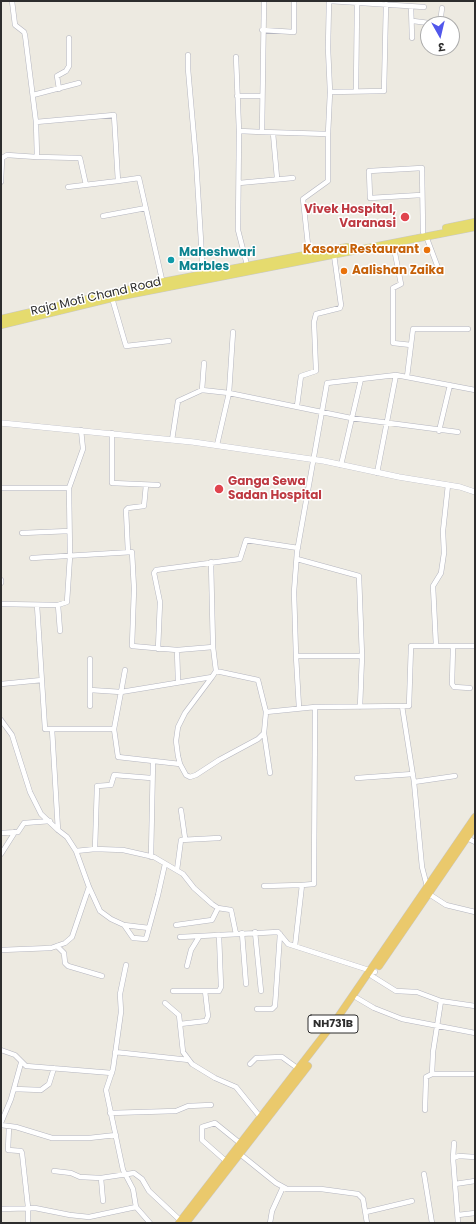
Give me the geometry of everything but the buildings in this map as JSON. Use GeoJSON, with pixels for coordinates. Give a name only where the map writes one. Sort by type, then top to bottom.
{"type":"FeatureCollection","features":[{"type":"Feature","properties":{"kind":"highway","name":"NH731B"},"geometry":{"type":"LineString","coordinates":[[301,1070],[397,937],[475,816]]}},
{"type":"Feature","properties":{"kind":"highway","name":"NH731B"},"geometry":{"type":"LineString","coordinates":[[428,891],[475,826]]}},
{"type":"Feature","properties":{"kind":"highway","name":"NH731B"},"geometry":{"type":"LineString","coordinates":[[182,1222],[240,1154],[264,1119],[357,998],[372,973]]}},
{"type":"Feature","properties":{"kind":"highway","name":"NH731B"},"geometry":{"type":"LineString","coordinates":[[182,1222],[240,1144],[264,1119]]}},
{"type":"Feature","properties":{"kind":"main road","name":"Raja Moti Chand Road"},"geometry":{"type":"LineString","coordinates":[[1,319],[163,285],[203,274],[425,234],[475,222]]}},
{"type":"Feature","properties":{"kind":"main road"},"geometry":{"type":"LineString","coordinates":[[1,325],[163,285],[334,255],[393,243],[425,234],[475,227]]}},
{"type":"Feature","properties":{"kind":"street"},"geometry":{"type":"LineString","coordinates":[[12,1],[14,25],[25,33],[36,122],[38,157]]}},
{"type":"Feature","properties":{"kind":"street"},"geometry":{"type":"LineString","coordinates":[[262,132],[262,30],[264,1]]}},
{"type":"Feature","properties":{"kind":"street"},"geometry":{"type":"LineString","coordinates":[[262,30],[294,32],[294,1]]}},
{"type":"Feature","properties":{"kind":"street"},"geometry":{"type":"LineString","coordinates":[[309,254],[303,199],[328,181],[330,92],[328,48],[330,1],[357,4],[363,2],[386,4],[392,3],[424,7]]}},
{"type":"Feature","properties":{"kind":"street"},"geometry":{"type":"LineString","coordinates":[[356,91],[357,4]]}},
{"type":"Feature","properties":{"kind":"street"},"geometry":{"type":"LineString","coordinates":[[330,92],[384,91],[386,4]]}},
{"type":"Feature","properties":{"kind":"street"},"geometry":{"type":"LineString","coordinates":[[411,6],[413,21],[412,38]]}},
{"type":"Feature","properties":{"kind":"street"},"geometry":{"type":"LineString","coordinates":[[440,16],[442,8]]}},
{"type":"Feature","properties":{"kind":"street"},"geometry":{"type":"LineString","coordinates":[[413,21],[420,22]]}},
{"type":"Feature","properties":{"kind":"street"},"geometry":{"type":"LineString","coordinates":[[58,88],[57,76],[66,71],[69,66],[69,38]]}},
{"type":"Feature","properties":{"kind":"street"},"geometry":{"type":"LineString","coordinates":[[188,55],[203,274]]}},
{"type":"Feature","properties":{"kind":"street"},"geometry":{"type":"LineString","coordinates":[[236,57],[239,131],[238,230],[247,266]]}},
{"type":"Feature","properties":{"kind":"street"},"geometry":{"type":"LineString","coordinates":[[33,95],[79,83]]}},
{"type":"Feature","properties":{"kind":"street"},"geometry":{"type":"LineString","coordinates":[[237,96],[262,96]]}},
{"type":"Feature","properties":{"kind":"street"},"geometry":{"type":"LineString","coordinates":[[36,122],[114,115],[118,181]]}},
{"type":"Feature","properties":{"kind":"street"},"geometry":{"type":"LineString","coordinates":[[239,131],[328,134]]}},
{"type":"Feature","properties":{"kind":"street"},"geometry":{"type":"LineString","coordinates":[[273,133],[277,178]]}},
{"type":"Feature","properties":{"kind":"street"},"geometry":{"type":"LineString","coordinates":[[1,182],[2,158],[7,155],[80,158],[86,185]]}},
{"type":"Feature","properties":{"kind":"street"},"geometry":{"type":"LineString","coordinates":[[422,195],[370,198],[369,171],[422,168],[422,195],[425,234],[440,273]]}},
{"type":"Feature","properties":{"kind":"street"},"geometry":{"type":"LineString","coordinates":[[68,187],[139,178],[163,285]]}},
{"type":"Feature","properties":{"kind":"street"},"geometry":{"type":"LineString","coordinates":[[239,183],[277,178],[293,178]]}},
{"type":"Feature","properties":{"kind":"street"},"geometry":{"type":"LineString","coordinates":[[103,216],[146,208]]}},
{"type":"Feature","properties":{"kind":"street"},"geometry":{"type":"LineString","coordinates":[[393,243],[401,284],[393,288],[393,343],[411,345]]}},
{"type":"Feature","properties":{"kind":"street"},"geometry":{"type":"LineString","coordinates":[[297,406],[301,376],[316,371],[314,322],[316,314],[340,308],[341,306],[334,255]]}},
{"type":"Feature","properties":{"kind":"street"},"geometry":{"type":"LineString","coordinates":[[112,298],[126,346],[169,341]]}},
{"type":"Feature","properties":{"kind":"street"},"geometry":{"type":"LineString","coordinates":[[407,377],[413,329],[468,329]]}},
{"type":"Feature","properties":{"kind":"street"},"geometry":{"type":"LineString","coordinates":[[217,445],[229,393],[233,332]]}},
{"type":"Feature","properties":{"kind":"street"},"geometry":{"type":"LineString","coordinates":[[202,390],[204,363]]}},
{"type":"Feature","properties":{"kind":"street"},"geometry":{"type":"LineString","coordinates":[[377,472],[396,375]]}},
{"type":"Feature","properties":{"kind":"street"},"geometry":{"type":"LineString","coordinates":[[299,708],[294,592],[298,548],[327,383],[396,375],[475,390]]}},
{"type":"Feature","properties":{"kind":"street"},"geometry":{"type":"LineString","coordinates":[[341,465],[362,379]]}},
{"type":"Feature","properties":{"kind":"street"},"geometry":{"type":"LineString","coordinates":[[439,431],[450,385]]}},
{"type":"Feature","properties":{"kind":"street"},"geometry":{"type":"LineString","coordinates":[[172,440],[178,401],[202,390],[229,393],[386,424],[458,432]]}},
{"type":"Feature","properties":{"kind":"street"},"geometry":{"type":"LineString","coordinates":[[1,423],[112,433],[217,445],[314,460],[448,485],[475,492]]}},
{"type":"Feature","properties":{"kind":"street"},"geometry":{"type":"LineString","coordinates":[[1,604],[37,605],[67,602],[70,556],[69,488],[83,449],[81,430]]}},
{"type":"Feature","properties":{"kind":"street"},"geometry":{"type":"LineString","coordinates":[[112,433],[112,483],[158,485]]}},
{"type":"Feature","properties":{"kind":"street"},"geometry":{"type":"LineString","coordinates":[[128,552],[126,509],[144,506],[146,485]]}},
{"type":"Feature","properties":{"kind":"street"},"geometry":{"type":"LineString","coordinates":[[436,646],[433,586],[441,573],[443,560],[443,531],[448,485]]}},
{"type":"Feature","properties":{"kind":"street"},"geometry":{"type":"LineString","coordinates":[[1,488],[69,488]]}},
{"type":"Feature","properties":{"kind":"street"},"geometry":{"type":"LineString","coordinates":[[22,533],[69,531]]}},
{"type":"Feature","properties":{"kind":"street"},"geometry":{"type":"LineString","coordinates":[[158,649],[160,602],[154,571],[240,559],[246,540],[298,548]]}},
{"type":"Feature","properties":{"kind":"street"},"geometry":{"type":"LineString","coordinates":[[32,558],[128,552],[133,553],[132,646],[176,650],[213,647]]}},
{"type":"Feature","properties":{"kind":"street"},"geometry":{"type":"LineString","coordinates":[[297,559],[359,576],[362,656],[360,707]]}},
{"type":"Feature","properties":{"kind":"street"},"geometry":{"type":"LineString","coordinates":[[211,562],[213,647],[216,672],[185,713],[178,727],[176,741],[180,764],[186,775],[193,776],[258,739],[264,733]]}},
{"type":"Feature","properties":{"kind":"street"},"geometry":{"type":"LineString","coordinates":[[58,604],[60,631]]}},
{"type":"Feature","properties":{"kind":"street"},"geometry":{"type":"LineString","coordinates":[[37,605],[45,729],[114,729]]}},
{"type":"Feature","properties":{"kind":"street"},"geometry":{"type":"LineString","coordinates":[[266,712],[315,707],[409,706],[410,646],[475,646]]}},
{"type":"Feature","properties":{"kind":"street"},"geometry":{"type":"LineString","coordinates":[[453,646],[452,684],[454,687],[470,688]]}},
{"type":"Feature","properties":{"kind":"street"},"geometry":{"type":"LineString","coordinates":[[176,650],[178,681]]}},
{"type":"Feature","properties":{"kind":"street"},"geometry":{"type":"LineString","coordinates":[[296,656],[362,656]]}},
{"type":"Feature","properties":{"kind":"street"},"geometry":{"type":"LineString","coordinates":[[90,659],[90,706]]}},
{"type":"Feature","properties":{"kind":"street"},"geometry":{"type":"LineString","coordinates":[[125,670],[114,729],[118,757],[180,764]]}},
{"type":"Feature","properties":{"kind":"street"},"geometry":{"type":"LineString","coordinates":[[216,672],[258,680],[266,712],[264,733],[270,773]]}},
{"type":"Feature","properties":{"kind":"street"},"geometry":{"type":"LineString","coordinates":[[90,690],[121,692],[178,681],[212,677]]}},
{"type":"Feature","properties":{"kind":"street"},"geometry":{"type":"LineString","coordinates":[[1,684],[42,680]]}},
{"type":"Feature","properties":{"kind":"street"},"geometry":{"type":"LineString","coordinates":[[402,706],[414,782],[422,867],[428,891],[446,905],[475,912]]}},
{"type":"Feature","properties":{"kind":"street"},"geometry":{"type":"LineString","coordinates":[[264,886],[314,884],[315,707]]}},
{"type":"Feature","properties":{"kind":"street"},"geometry":{"type":"LineString","coordinates":[[1,720],[12,735],[30,792],[41,814],[67,837],[76,851],[89,887],[100,911],[111,919],[124,925],[148,928]]}},
{"type":"Feature","properties":{"kind":"street"},"geometry":{"type":"LineString","coordinates":[[52,729],[58,830]]}},
{"type":"Feature","properties":{"kind":"street"},"geometry":{"type":"LineString","coordinates":[[151,857],[151,778],[153,761]]}},
{"type":"Feature","properties":{"kind":"street"},"geometry":{"type":"LineString","coordinates":[[357,778],[413,774]]}},
{"type":"Feature","properties":{"kind":"street"},"geometry":{"type":"LineString","coordinates":[[95,849],[97,786],[111,785],[114,775],[151,778]]}},
{"type":"Feature","properties":{"kind":"street"},"geometry":{"type":"LineString","coordinates":[[414,782],[455,776]]}},
{"type":"Feature","properties":{"kind":"street"},"geometry":{"type":"LineString","coordinates":[[182,810],[185,838]]}},
{"type":"Feature","properties":{"kind":"street"},"geometry":{"type":"LineString","coordinates":[[1,833],[20,830],[21,825],[24,823],[50,821]]}},
{"type":"Feature","properties":{"kind":"street"},"geometry":{"type":"LineString","coordinates":[[1,854],[15,832]]}},
{"type":"Feature","properties":{"kind":"street"},"geometry":{"type":"LineString","coordinates":[[177,870],[180,841],[185,838],[219,838]]}},
{"type":"Feature","properties":{"kind":"street"},"geometry":{"type":"LineString","coordinates":[[467,838],[475,842]]}},
{"type":"Feature","properties":{"kind":"street"},"geometry":{"type":"LineString","coordinates":[[76,851],[95,849],[122,850],[151,857],[177,870],[194,888],[218,908],[231,910],[236,934]]}},
{"type":"Feature","properties":{"kind":"street"},"geometry":{"type":"LineString","coordinates":[[124,925],[132,938],[142,940],[146,939],[165,864]]}},
{"type":"Feature","properties":{"kind":"street"},"geometry":{"type":"LineString","coordinates":[[295,946],[302,885]]}},
{"type":"Feature","properties":{"kind":"street"},"geometry":{"type":"LineString","coordinates":[[1,950],[31,950],[57,946],[72,937],[89,887]]}},
{"type":"Feature","properties":{"kind":"street"},"geometry":{"type":"LineString","coordinates":[[176,926],[212,920],[218,908]]}},
{"type":"Feature","properties":{"kind":"street"},"geometry":{"type":"LineString","coordinates":[[255,932],[261,991]]}},
{"type":"Feature","properties":{"kind":"street"},"geometry":{"type":"LineString","coordinates":[[180,937],[278,932],[288,944],[372,973],[396,991],[417,992],[441,1001],[475,1006]]}},
{"type":"Feature","properties":{"kind":"street"},"geometry":{"type":"LineString","coordinates":[[242,933],[246,984]]}},
{"type":"Feature","properties":{"kind":"street"},"geometry":{"type":"LineString","coordinates":[[257,1009],[272,1009],[275,1006],[280,934]]}},
{"type":"Feature","properties":{"kind":"street"},"geometry":{"type":"LineString","coordinates":[[173,991],[220,991],[219,935]]}},
{"type":"Feature","properties":{"kind":"street"},"geometry":{"type":"LineString","coordinates":[[187,966],[191,950],[199,937]]}},
{"type":"Feature","properties":{"kind":"street"},"geometry":{"type":"LineString","coordinates":[[57,946],[64,953],[65,963],[68,966],[102,976]]}},
{"type":"Feature","properties":{"kind":"street"},"geometry":{"type":"LineString","coordinates":[[126,965],[120,994],[121,1012],[112,1072],[106,1088],[110,1113],[124,1174],[133,1190],[136,1207],[150,1223]]}},
{"type":"Feature","properties":{"kind":"street"},"geometry":{"type":"LineString","coordinates":[[180,1024],[206,1021],[208,1016],[205,991]]}},
{"type":"Feature","properties":{"kind":"street"},"geometry":{"type":"LineString","coordinates":[[357,998],[374,1008],[402,1019],[475,1033]]}},
{"type":"Feature","properties":{"kind":"street"},"geometry":{"type":"LineString","coordinates":[[432,1074],[433,1052],[441,1001]]}},
{"type":"Feature","properties":{"kind":"street"},"geometry":{"type":"LineString","coordinates":[[165,1003],[179,1015],[184,1052],[192,1064],[214,1078],[236,1087],[264,1119]]}},
{"type":"Feature","properties":{"kind":"street"},"geometry":{"type":"LineString","coordinates":[[1,1050],[15,1055],[21,1063],[29,1066],[112,1072]]}},
{"type":"Feature","properties":{"kind":"street"},"geometry":{"type":"LineString","coordinates":[[115,1052],[189,1060]]}},
{"type":"Feature","properties":{"kind":"street"},"geometry":{"type":"LineString","coordinates":[[250,1064],[254,1058],[279,1056],[288,1060],[301,1070]]}},
{"type":"Feature","properties":{"kind":"street"},"geometry":{"type":"LineString","coordinates":[[21,1063],[14,1089],[1,1124],[52,1138],[89,1138],[116,1135]]}},
{"type":"Feature","properties":{"kind":"street"},"geometry":{"type":"LineString","coordinates":[[14,1089],[41,1090],[49,1084],[54,1068]]}},
{"type":"Feature","properties":{"kind":"street"},"geometry":{"type":"LineString","coordinates":[[425,1110],[426,1077],[432,1074],[475,1074]]}},
{"type":"Feature","properties":{"kind":"street"},"geometry":{"type":"LineString","coordinates":[[110,1113],[176,1111],[188,1106],[211,1105]]}},
{"type":"Feature","properties":{"kind":"street"},"geometry":{"type":"LineString","coordinates":[[227,1162],[202,1140],[202,1127],[215,1123],[240,1144]]}},
{"type":"Feature","properties":{"kind":"street"},"geometry":{"type":"LineString","coordinates":[[9,1126],[8,1150],[21,1151],[22,1153],[28,1207],[28,1223]]}},
{"type":"Feature","properties":{"kind":"street"},"geometry":{"type":"LineString","coordinates":[[454,1143],[458,1223]]}},
{"type":"Feature","properties":{"kind":"street"},"geometry":{"type":"LineString","coordinates":[[240,1154],[283,1187],[292,1189],[321,1189],[358,1194],[363,1200],[367,1223]]}},
{"type":"Feature","properties":{"kind":"street"},"geometry":{"type":"LineString","coordinates":[[454,1158],[459,1156],[475,1157]]}},
{"type":"Feature","properties":{"kind":"street"},"geometry":{"type":"LineString","coordinates":[[54,1171],[71,1173],[80,1177],[101,1178],[131,1173],[140,1177],[149,1191],[182,1222]]}},
{"type":"Feature","properties":{"kind":"street"},"geometry":{"type":"LineString","coordinates":[[424,1174],[432,1223]]}},
{"type":"Feature","properties":{"kind":"street"},"geometry":{"type":"LineString","coordinates":[[101,1178],[104,1201]]}},
{"type":"Feature","properties":{"kind":"street"},"geometry":{"type":"LineString","coordinates":[[455,1184],[475,1182]]}},
{"type":"Feature","properties":{"kind":"street"},"geometry":{"type":"LineString","coordinates":[[270,1223],[272,1211],[283,1187]]}},
{"type":"Feature","properties":{"kind":"street"},"geometry":{"type":"LineString","coordinates":[[366,1212],[412,1201]]}},
{"type":"Feature","properties":{"kind":"street"},"geometry":{"type":"LineString","coordinates":[[1,1209],[28,1207],[70,1216],[89,1217],[136,1207]]}},
{"type":"Feature","properties":{"kind":"street"},"geometry":{"type":"LineString","coordinates":[[458,1215],[475,1213]]}},
{"type":"Feature","properties":{"kind":"place","name":"Vivek Hospital, Varanasi"},"geometry":{"type":"Point","coordinates":[405,217]}},
{"type":"Feature","properties":{"kind":"place","name":"Kasora Restaurant"},"geometry":{"type":"Point","coordinates":[427,250]}},
{"type":"Feature","properties":{"kind":"place","name":"Maheshwari Marbles"},"geometry":{"type":"Point","coordinates":[171,260]}},
{"type":"Feature","properties":{"kind":"place","name":"Aalishan Zaika"},"geometry":{"type":"Point","coordinates":[344,271]}},
{"type":"Feature","properties":{"kind":"place","name":"Ganga Sewa Sadan Hospital"},"geometry":{"type":"Point","coordinates":[219,489]}}]}
